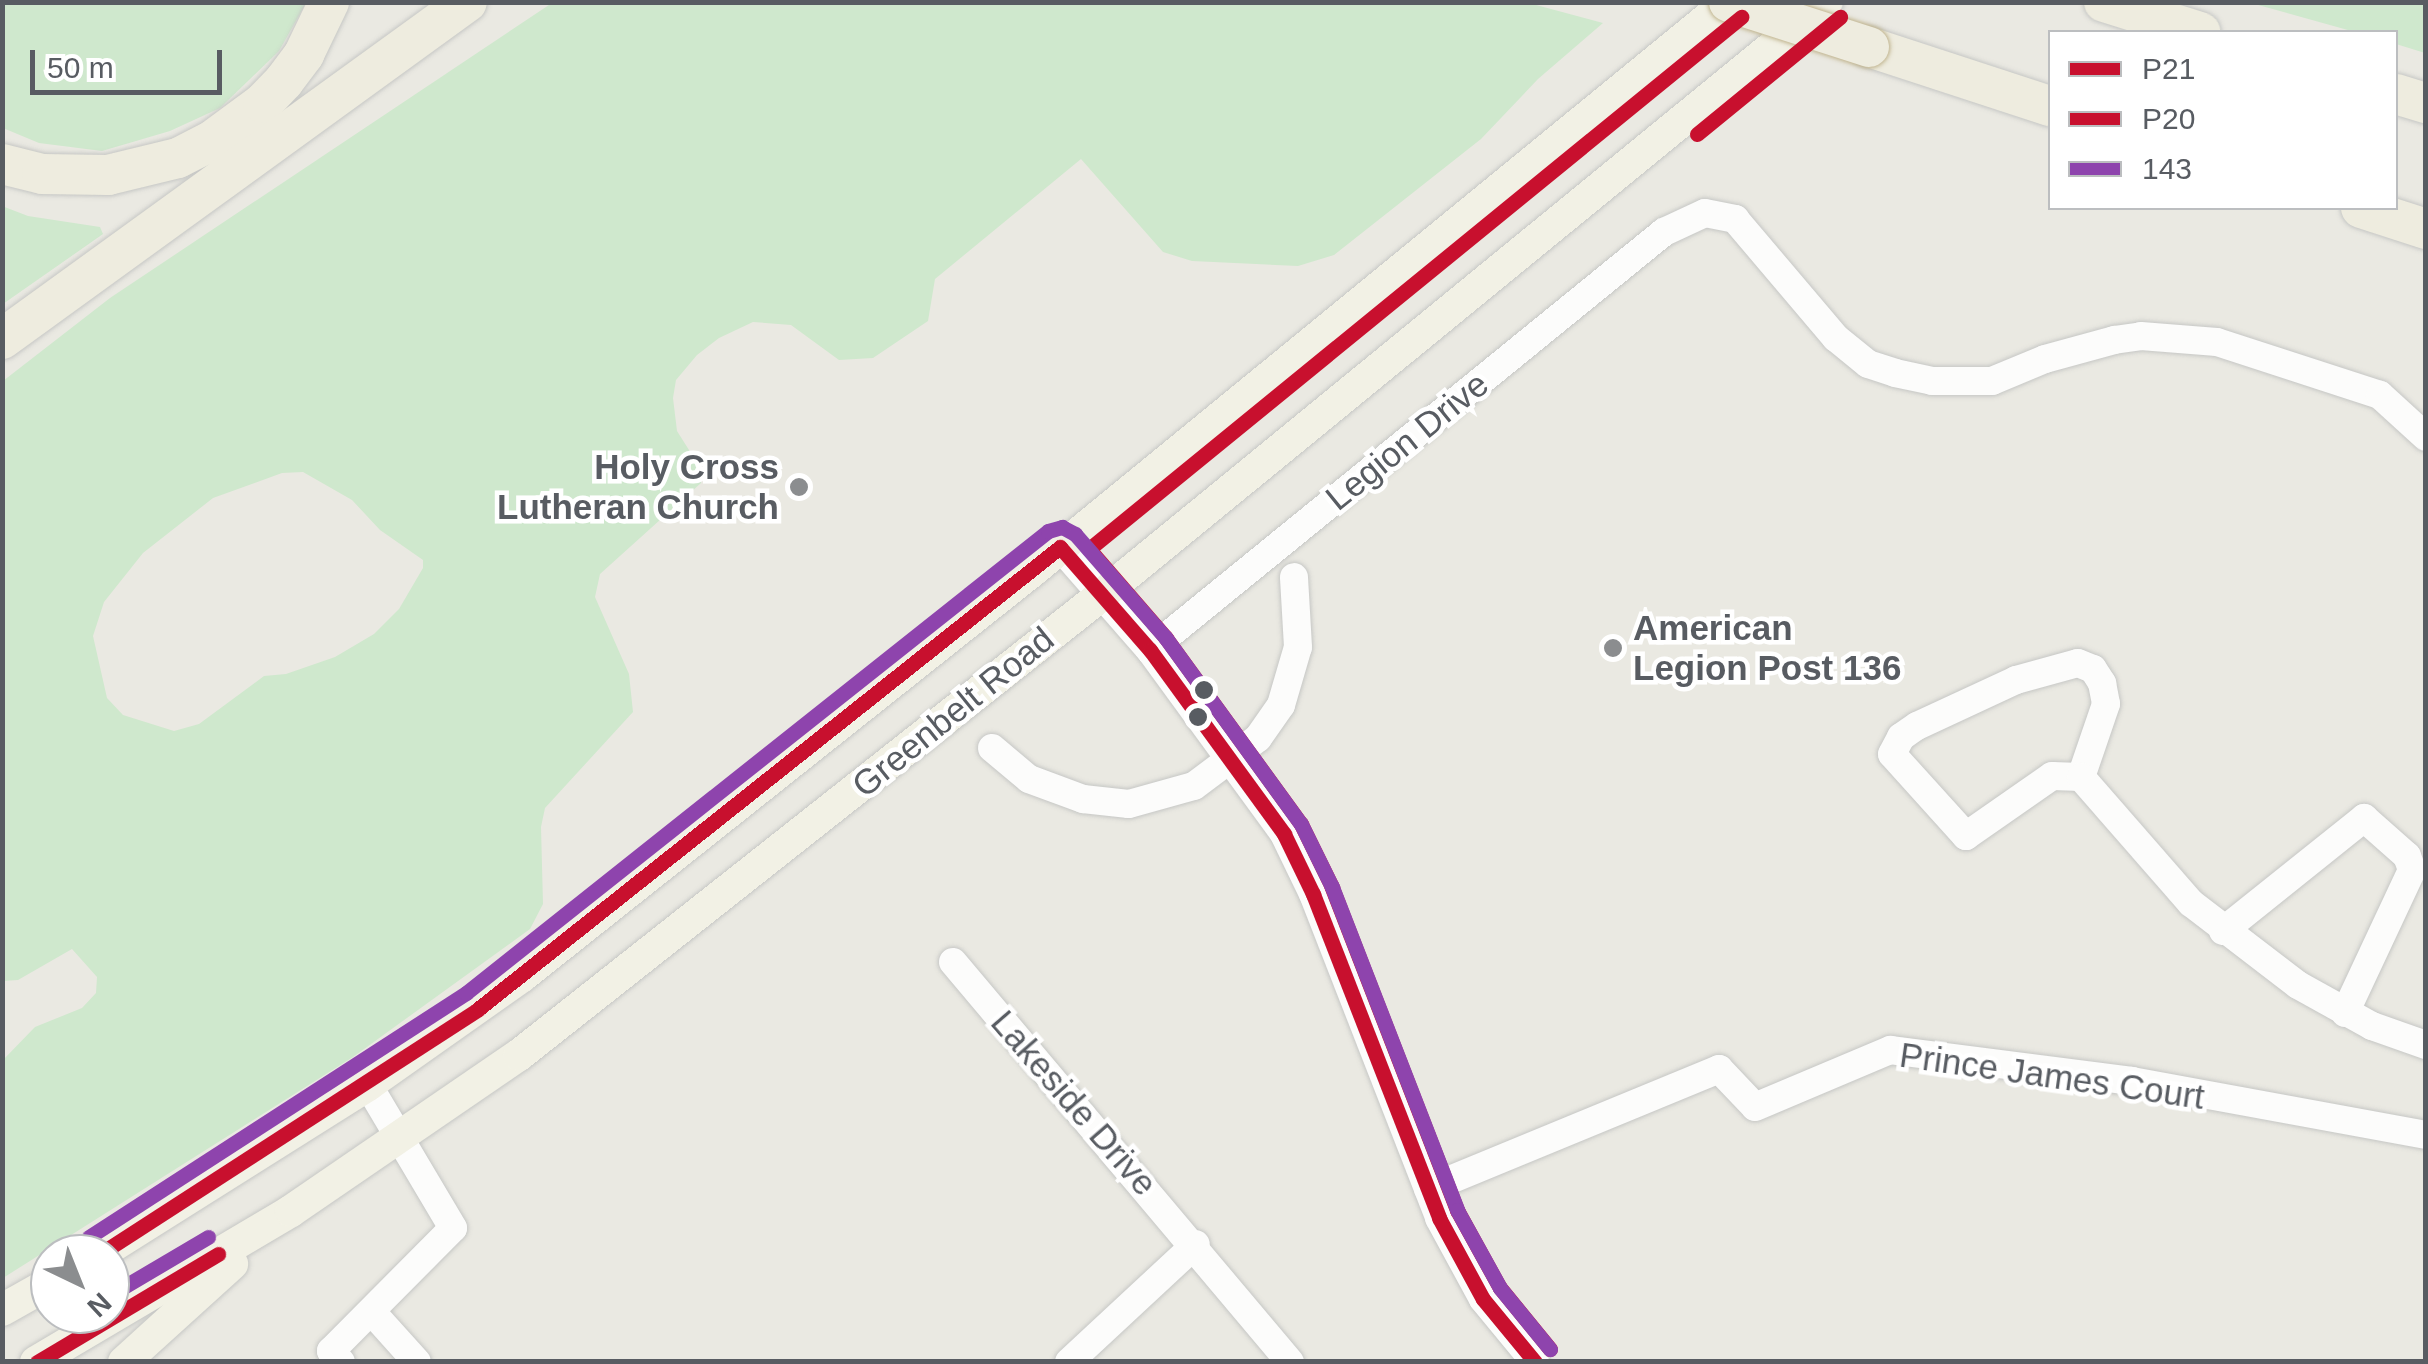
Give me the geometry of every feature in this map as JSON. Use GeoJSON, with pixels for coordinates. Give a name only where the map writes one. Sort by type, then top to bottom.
{"type":"FeatureCollection","features":[{"type":"Feature","properties":{"kind":"highway"},"geometry":{"type":"LineString","coordinates":[[2,164],[75,177],[141,169],[194,150],[238,124],[284,81],[304,54],[329,2]]}},
{"type":"Feature","properties":{"kind":"highway"},"geometry":{"type":"LineString","coordinates":[[2,338],[467,2]]}},
{"type":"Feature","properties":{"kind":"highway"},"geometry":{"type":"LineString","coordinates":[[1729,2],[2048,105]]}},
{"type":"Feature","properties":{"kind":"highway"},"geometry":{"type":"LineString","coordinates":[[2104,2],[2194,30]]}},
{"type":"Feature","properties":{"kind":"highway"},"geometry":{"type":"LineString","coordinates":[[2398,95],[2426,103]]}},
{"type":"Feature","properties":{"kind":"highway"},"geometry":{"type":"LineString","coordinates":[[2368,210],[2426,228]]}},
{"type":"Feature","properties":{"kind":"main road","name":"Greenbelt Road"},"geometry":{"type":"LineString","coordinates":[[130,1235],[368,1084],[521,977],[1060,547],[1729,2]]}},
{"type":"Feature","properties":{"kind":"main road","name":"Greenbelt Road"},"geometry":{"type":"LineString","coordinates":[[36,1362],[291,1211],[400,1140],[677,934],[1103,594],[1827,2]]}},
{"type":"Feature","properties":{"kind":"main road"},"geometry":{"type":"LineString","coordinates":[[124,1362],[291,1211]]}},
{"type":"Feature","properties":{"kind":"main road"},"geometry":{"type":"LineString","coordinates":[[2,1310],[30,1294]]}},
{"type":"Feature","properties":{"kind":"street","name":"Legion Drive"},"geometry":{"type":"LineString","coordinates":[[1150,650],[1664,232],[1705,213],[1735,219],[1836,338],[1868,364],[1932,382],[1992,381],[2085,346],[2131,337],[2218,342],[2380,395],[2426,436]]}},
{"type":"Feature","properties":{"kind":"street"},"geometry":{"type":"LineString","coordinates":[[1060,547],[1150,650],[1284,834],[1313,894],[1428,1189],[1476,1289],[1535,1362]]}},
{"type":"Feature","properties":{"kind":"street"},"geometry":{"type":"LineString","coordinates":[[992,748],[1029,778],[1054,790],[1129,804],[1180,792],[1233,760],[1269,726],[1292,677],[1299,626],[1294,578]]}},
{"type":"Feature","properties":{"kind":"street"},"geometry":{"type":"LineString","coordinates":[[2081,777],[2106,704],[2098,676],[2078,663],[2016,680],[1917,726],[1901,738],[1892,754],[1966,836],[2052,776],[2081,777],[2192,903],[2223,931],[2345,1013],[2426,1045]]}},
{"type":"Feature","properties":{"kind":"street"},"geometry":{"type":"LineString","coordinates":[[2223,931],[2364,818],[2407,856],[2412,870],[2345,1013]]}},
{"type":"Feature","properties":{"kind":"street","name":"Lakeside Drive"},"geometry":{"type":"LineString","coordinates":[[953,962],[1196,1244],[1290,1362]]}},
{"type":"Feature","properties":{"kind":"street","name":"Prince James Court"},"geometry":{"type":"LineString","coordinates":[[1428,1189],[1719,1069],[1754,1107],[1890,1050],[2132,1081],[2426,1135]]}},
{"type":"Feature","properties":{"kind":"street"},"geometry":{"type":"LineString","coordinates":[[336,1356],[372,1312],[453,1228],[368,1084]]}},
{"type":"Feature","properties":{"kind":"street"},"geometry":{"type":"LineString","coordinates":[[1069,1362],[1196,1244]]}},
{"type":"Feature","properties":{"kind":"street"},"geometry":{"type":"LineString","coordinates":[[372,1312],[417,1362]]}},
{"type":"Feature","properties":{"kind":"green space"},"geometry":{"type":"Polygon","coordinates":[[[1525,2],[1603,23],[1538,79],[1481,139],[1334,255],[1298,266],[1192,261],[1163,252],[1081,159],[935,279],[928,321],[873,358],[839,360],[791,325],[753,322],[719,338],[697,355],[676,380],[673,398],[677,431],[701,469],[701,483],[600,574],[595,597],[629,674],[633,712],[545,808],[541,827],[543,904],[530,929],[353,1057],[73,1234],[30,1234],[30,1261],[3,1278],[3,1060],[35,1027],[82,1008],[96,993],[97,977],[72,949],[18,980],[3,981],[3,381],[110,298],[552,3],[1525,2]],[[303,472],[282,473],[213,498],[143,553],[104,602],[93,636],[107,698],[123,715],[174,731],[199,724],[264,676],[286,674],[335,657],[374,634],[399,609],[423,568],[423,560],[380,530],[352,500],[303,472]]]}},
{"type":"Feature","properties":{"kind":"green space"},"geometry":{"type":"Polygon","coordinates":[[[2,3],[306,3],[279,51],[220,108],[170,131],[102,151],[39,143],[3,128],[2,3]]]}},
{"type":"Feature","properties":{"kind":"green space"},"geometry":{"type":"Polygon","coordinates":[[[2251,3],[2425,3],[2425,53],[2398,45],[2398,30],[2348,30],[2251,3]]]}},
{"type":"Feature","properties":{"kind":"green space"},"geometry":{"type":"Polygon","coordinates":[[[2,206],[28,216],[100,227],[103,234],[3,304],[2,206]]]}},
{"type":"Feature","properties":{"kind":"transit line","name":"P20"},"geometry":{"type":"LineString","coordinates":[[1550,1349],[1500,1288],[1457,1210],[1332,887],[1301,824],[1166,638],[1089,549],[1741,17]]}},
{"type":"Feature","properties":{"kind":"transit line","name":"P20"},"geometry":{"type":"LineString","coordinates":[[1697,134],[1840,17]]}},
{"type":"Feature","properties":{"kind":"transit line","name":"143"},"geometry":{"type":"LineString","coordinates":[[94,1234],[466,993],[1048,531],[1062,527],[1075,534],[1165,637],[1301,824],[1332,887],[1457,1210],[1500,1288],[1550,1349]]}},
{"type":"Feature","properties":{"kind":"transit line","name":"P21"},"geometry":{"type":"LineString","coordinates":[[130,1235],[478,1009],[1060,547],[1150,650],[1284,834],[1313,894],[1439,1218],[1483,1299],[1535,1362]]}},
{"type":"Feature","properties":{"kind":"transit line","name":"143"},"geometry":{"type":"LineString","coordinates":[[130,1283],[208,1237]]}},
{"type":"Feature","properties":{"kind":"transit line","name":"P21"},"geometry":{"type":"LineString","coordinates":[[37,1362],[218,1254]]}},
{"type":"Feature","properties":{"kind":"place","name":"Holy Cross Lutheran Church"},"geometry":{"type":"Point","coordinates":[799,487]}},
{"type":"Feature","properties":{"kind":"place","name":"American Legion Post 136"},"geometry":{"type":"Point","coordinates":[1613,648]}}]}
